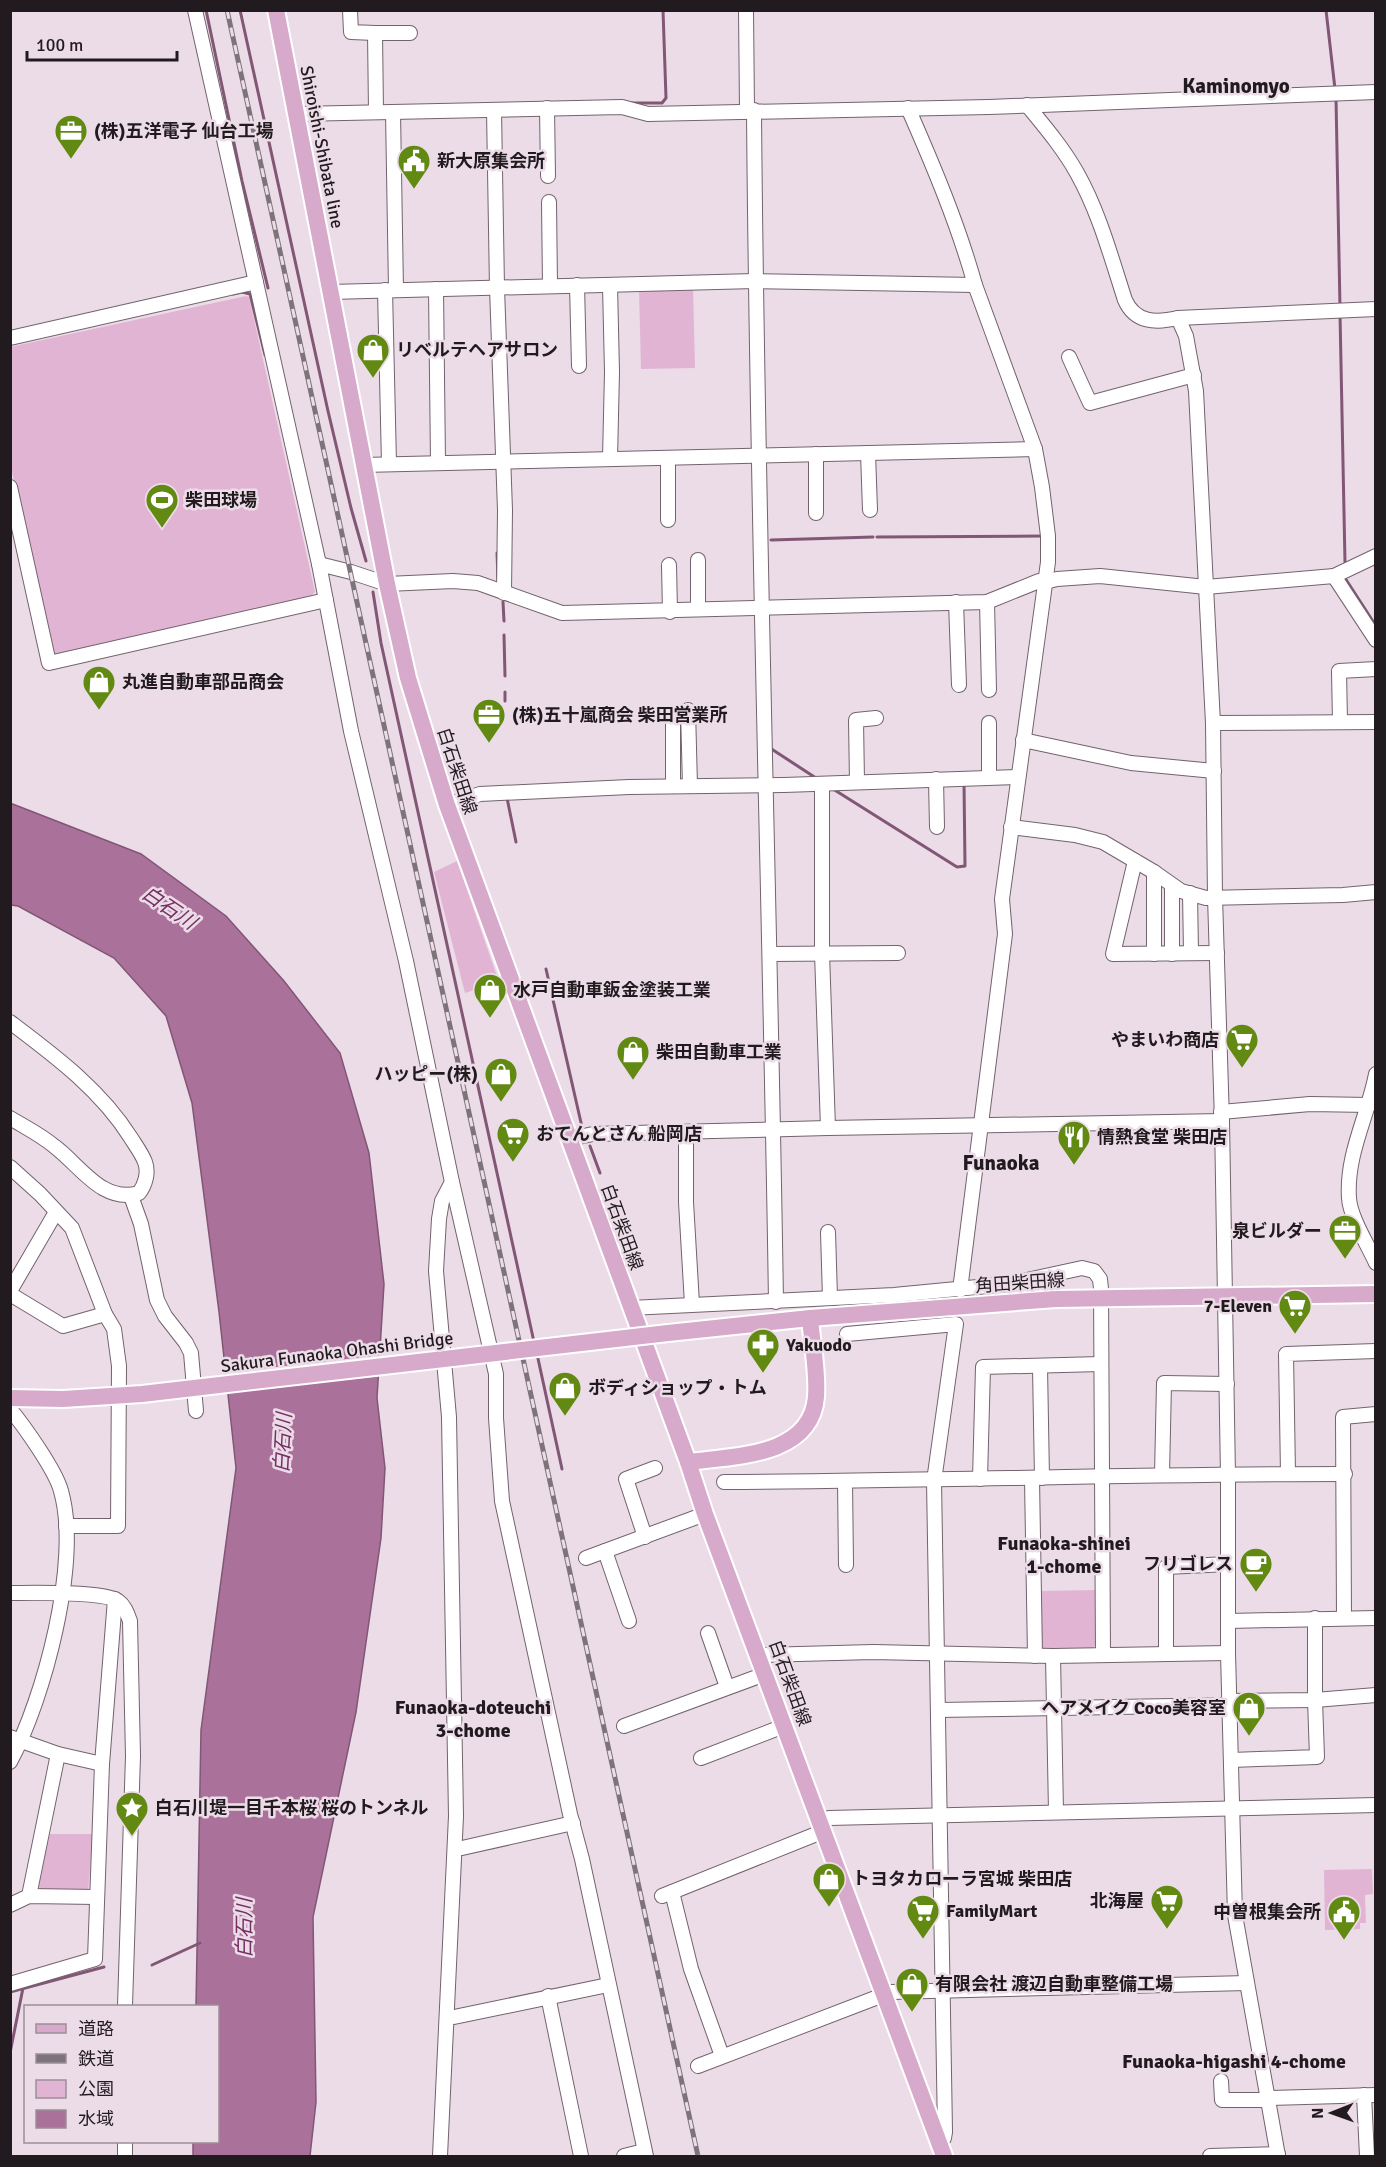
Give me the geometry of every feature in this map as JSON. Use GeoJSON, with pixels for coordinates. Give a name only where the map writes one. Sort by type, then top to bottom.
{"type":"FeatureCollection","features":[{"type":"Feature","properties":{"kind":"main road","name":"Shiroishi-Shibata line"},"geometry":{"type":"LineString","coordinates":[[276,10],[330,292]]}},
{"type":"Feature","properties":{"kind":"main road","name":"白石柴田線"},"geometry":{"type":"LineString","coordinates":[[330,292],[387,584],[408,678],[447,805],[688,1462],[705,1515],[885,1994],[941,2150]]}},
{"type":"Feature","properties":{"kind":"main road","name":"角田柴田線"},"geometry":{"type":"LineString","coordinates":[[668,1333],[810,1318],[1046,1300],[1376,1294]]}},
{"type":"Feature","properties":{"kind":"main road"},"geometry":{"type":"LineString","coordinates":[[688,1462],[751,1453],[781,1445],[796,1437],[805,1428],[811,1417],[816,1395],[810,1318]]}},
{"type":"Feature","properties":{"kind":"main road","name":"Sakura Funaoka Ohashi Bridge"},"geometry":{"type":"LineString","coordinates":[[10,1398],[63,1399],[142,1394],[668,1333]]}},
{"type":"Feature","properties":{"kind":"street"},"geometry":{"type":"LineString","coordinates":[[195,10],[319,564],[351,731],[406,961],[452,1182],[496,1374],[495,1418],[502,1501],[645,2154],[624,2157]]}},
{"type":"Feature","properties":{"kind":"street"},"geometry":{"type":"LineString","coordinates":[[350,10],[351,32],[410,33]]}},
{"type":"Feature","properties":{"kind":"street"},"geometry":{"type":"LineString","coordinates":[[746,10],[760,455],[776,1302]]}},
{"type":"Feature","properties":{"kind":"street"},"geometry":{"type":"LineString","coordinates":[[375,33],[376,112]]}},
{"type":"Feature","properties":{"kind":"street"},"geometry":{"type":"LineString","coordinates":[[297,114],[622,107],[648,114],[1027,105],[1376,92]]}},
{"type":"Feature","properties":{"kind":"street"},"geometry":{"type":"LineString","coordinates":[[1027,105],[1063,150],[1090,199],[1128,307],[1140,318],[1159,322],[1178,318],[1376,309]]}},
{"type":"Feature","properties":{"kind":"street"},"geometry":{"type":"LineString","coordinates":[[547,108],[548,176]]}},
{"type":"Feature","properties":{"kind":"street"},"geometry":{"type":"LineString","coordinates":[[908,108],[968,259],[975,285],[1035,449],[1048,536],[1048,562],[1002,899],[1005,934],[960,1290]]}},
{"type":"Feature","properties":{"kind":"street"},"geometry":{"type":"LineString","coordinates":[[494,110],[504,593]]}},
{"type":"Feature","properties":{"kind":"street"},"geometry":{"type":"LineString","coordinates":[[389,465],[393,112]]}},
{"type":"Feature","properties":{"kind":"street"},"geometry":{"type":"LineString","coordinates":[[549,202],[550,286]]}},
{"type":"Feature","properties":{"kind":"street"},"geometry":{"type":"LineString","coordinates":[[330,292],[755,281],[975,285]]}},
{"type":"Feature","properties":{"kind":"street"},"geometry":{"type":"LineString","coordinates":[[10,338],[256,282]]}},
{"type":"Feature","properties":{"kind":"street"},"geometry":{"type":"LineString","coordinates":[[576,285],[579,366]]}},
{"type":"Feature","properties":{"kind":"street"},"geometry":{"type":"LineString","coordinates":[[610,285],[612,372],[610,459]]}},
{"type":"Feature","properties":{"kind":"street"},"geometry":{"type":"LineString","coordinates":[[436,289],[438,463]]}},
{"type":"Feature","properties":{"kind":"street"},"geometry":{"type":"LineString","coordinates":[[1178,318],[1186,336],[1196,391],[1213,723],[1227,1384],[1228,1653],[1235,1915],[1278,2155],[1210,2157]]}},
{"type":"Feature","properties":{"kind":"street"},"geometry":{"type":"LineString","coordinates":[[1069,357],[1090,403],[1194,375]]}},
{"type":"Feature","properties":{"kind":"street"},"geometry":{"type":"LineString","coordinates":[[363,465],[1035,449]]}},
{"type":"Feature","properties":{"kind":"street"},"geometry":{"type":"LineString","coordinates":[[868,453],[870,510]]}},
{"type":"Feature","properties":{"kind":"street"},"geometry":{"type":"LineString","coordinates":[[816,454],[816,513]]}},
{"type":"Feature","properties":{"kind":"street"},"geometry":{"type":"LineString","coordinates":[[668,458],[668,520]]}},
{"type":"Feature","properties":{"kind":"street"},"geometry":{"type":"LineString","coordinates":[[10,487],[50,663],[326,600]]}},
{"type":"Feature","properties":{"kind":"street"},"geometry":{"type":"LineString","coordinates":[[319,564],[387,584],[478,583],[562,613],[987,602],[1039,581],[1100,576],[1206,587],[1334,576],[1376,556]]}},
{"type":"Feature","properties":{"kind":"street"},"geometry":{"type":"LineString","coordinates":[[698,560],[698,609]]}},
{"type":"Feature","properties":{"kind":"street"},"geometry":{"type":"LineString","coordinates":[[669,565],[670,612]]}},
{"type":"Feature","properties":{"kind":"street"},"geometry":{"type":"LineString","coordinates":[[1334,576],[1376,640]]}},
{"type":"Feature","properties":{"kind":"street"},"geometry":{"type":"LineString","coordinates":[[956,602],[959,685]]}},
{"type":"Feature","properties":{"kind":"street"},"geometry":{"type":"LineString","coordinates":[[987,602],[989,690]]}},
{"type":"Feature","properties":{"kind":"street"},"geometry":{"type":"LineString","coordinates":[[1340,722],[1339,671],[1376,669]]}},
{"type":"Feature","properties":{"kind":"street"},"geometry":{"type":"LineString","coordinates":[[688,710],[690,786]]}},
{"type":"Feature","properties":{"kind":"street"},"geometry":{"type":"LineString","coordinates":[[857,782],[856,720],[876,718]]}},
{"type":"Feature","properties":{"kind":"street"},"geometry":{"type":"LineString","coordinates":[[673,722],[673,786]]}},
{"type":"Feature","properties":{"kind":"street"},"geometry":{"type":"LineString","coordinates":[[1213,723],[1376,722]]}},
{"type":"Feature","properties":{"kind":"street"},"geometry":{"type":"LineString","coordinates":[[989,723],[989,777]]}},
{"type":"Feature","properties":{"kind":"street"},"geometry":{"type":"LineString","coordinates":[[1023,740],[1131,763],[1214,771]]}},
{"type":"Feature","properties":{"kind":"street"},"geometry":{"type":"LineString","coordinates":[[447,805],[480,794],[673,786],[822,784],[1017,777]]}},
{"type":"Feature","properties":{"kind":"street"},"geometry":{"type":"LineString","coordinates":[[936,779],[937,827]]}},
{"type":"Feature","properties":{"kind":"street"},"geometry":{"type":"LineString","coordinates":[[822,784],[822,952],[828,1128]]}},
{"type":"Feature","properties":{"kind":"street"},"geometry":{"type":"LineString","coordinates":[[1011,827],[1074,835],[1103,842],[1181,891],[1206,898],[1343,895],[1376,892]]}},
{"type":"Feature","properties":{"kind":"street"},"geometry":{"type":"LineString","coordinates":[[1135,861],[1113,954],[1217,953]]}},
{"type":"Feature","properties":{"kind":"street"},"geometry":{"type":"LineString","coordinates":[[1154,872],[1154,954]]}},
{"type":"Feature","properties":{"kind":"street"},"geometry":{"type":"LineString","coordinates":[[1172,886],[1172,954]]}},
{"type":"Feature","properties":{"kind":"street"},"geometry":{"type":"LineString","coordinates":[[1190,893],[1191,953]]}},
{"type":"Feature","properties":{"kind":"street"},"geometry":{"type":"LineString","coordinates":[[770,954],[898,953]]}},
{"type":"Feature","properties":{"kind":"street"},"geometry":{"type":"LineString","coordinates":[[10,1022],[82,1080],[105,1102],[122,1123],[146,1164],[144,1186],[139,1193],[131,1196],[120,1195],[95,1183],[82,1174],[55,1146],[10,1119]]}},
{"type":"Feature","properties":{"kind":"street"},"geometry":{"type":"LineString","coordinates":[[1375,1078],[1369,1105],[1353,1153],[1349,1199],[1376,1263]]}},
{"type":"Feature","properties":{"kind":"street"},"geometry":{"type":"LineString","coordinates":[[569,1139],[593,1134],[1222,1117],[1310,1104],[1369,1105]]}},
{"type":"Feature","properties":{"kind":"street"},"geometry":{"type":"LineString","coordinates":[[686,1132],[686,1202],[692,1304]]}},
{"type":"Feature","properties":{"kind":"street"},"geometry":{"type":"LineString","coordinates":[[10,1167],[72,1228],[105,1314],[114,1329],[119,1366],[118,1526],[66,1526]]}},
{"type":"Feature","properties":{"kind":"street"},"geometry":{"type":"LineString","coordinates":[[440,2157],[456,1816],[449,1417],[436,1271],[442,1201],[452,1182]]}},
{"type":"Feature","properties":{"kind":"street"},"geometry":{"type":"LineString","coordinates":[[131,1196],[141,1224],[157,1300],[165,1316],[191,1353],[196,1411]]}},
{"type":"Feature","properties":{"kind":"street"},"geometry":{"type":"LineString","coordinates":[[56,1212],[10,1293],[63,1326],[105,1314]]}},
{"type":"Feature","properties":{"kind":"street"},"geometry":{"type":"LineString","coordinates":[[828,1232],[830,1298]]}},
{"type":"Feature","properties":{"kind":"street"},"geometry":{"type":"LineString","coordinates":[[630,1308],[776,1302],[960,1290],[1009,1284],[1089,1268],[1094,1271],[1100,1279],[1101,1298],[1103,1654]]}},
{"type":"Feature","properties":{"kind":"street"},"geometry":{"type":"LineString","coordinates":[[847,1334],[956,1324],[934,1480],[945,2132],[941,2150]]}},
{"type":"Feature","properties":{"kind":"street"},"geometry":{"type":"LineString","coordinates":[[1288,1474],[1286,1354],[1376,1351]]}},
{"type":"Feature","properties":{"kind":"street"},"geometry":{"type":"LineString","coordinates":[[980,1479],[983,1367],[1101,1364]]}},
{"type":"Feature","properties":{"kind":"street"},"geometry":{"type":"LineString","coordinates":[[1035,1656],[1040,1367]]}},
{"type":"Feature","properties":{"kind":"street"},"geometry":{"type":"LineString","coordinates":[[1162,1475],[1164,1383],[1227,1384]]}},
{"type":"Feature","properties":{"kind":"street"},"geometry":{"type":"LineString","coordinates":[[10,1409],[56,1478],[62,1491],[66,1526],[64,1593],[44,1673],[16,1739],[10,1762]]}},
{"type":"Feature","properties":{"kind":"street"},"geometry":{"type":"LineString","coordinates":[[1344,1618],[1343,1417],[1376,1414]]}},
{"type":"Feature","properties":{"kind":"street"},"geometry":{"type":"LineString","coordinates":[[645,1537],[626,1479],[655,1468]]}},
{"type":"Feature","properties":{"kind":"street"},"geometry":{"type":"LineString","coordinates":[[724,1482],[1345,1474]]}},
{"type":"Feature","properties":{"kind":"street"},"geometry":{"type":"LineString","coordinates":[[845,1481],[846,1565]]}},
{"type":"Feature","properties":{"kind":"street"},"geometry":{"type":"LineString","coordinates":[[586,1558],[705,1515]]}},
{"type":"Feature","properties":{"kind":"street"},"geometry":{"type":"LineString","coordinates":[[605,1551],[629,1621]]}},
{"type":"Feature","properties":{"kind":"street"},"geometry":{"type":"LineString","coordinates":[[1166,1654],[1166,1567],[1228,1564]]}},
{"type":"Feature","properties":{"kind":"street"},"geometry":{"type":"LineString","coordinates":[[10,1593],[64,1593],[115,1599],[125,1607],[130,1621],[133,1768],[125,2005]]}},
{"type":"Feature","properties":{"kind":"street"},"geometry":{"type":"LineString","coordinates":[[10,1984],[95,1959],[102,1764],[115,1599]]}},
{"type":"Feature","properties":{"kind":"street"},"geometry":{"type":"LineString","coordinates":[[1231,1760],[1317,1757],[1315,1618]]}},
{"type":"Feature","properties":{"kind":"street"},"geometry":{"type":"LineString","coordinates":[[1228,1621],[1376,1618]]}},
{"type":"Feature","properties":{"kind":"street"},"geometry":{"type":"LineString","coordinates":[[708,1633],[727,1687]]}},
{"type":"Feature","properties":{"kind":"street"},"geometry":{"type":"LineString","coordinates":[[759,1655],[872,1652],[1035,1656],[1228,1653]]}},
{"type":"Feature","properties":{"kind":"street"},"geometry":{"type":"LineString","coordinates":[[1053,1656],[1056,1812]]}},
{"type":"Feature","properties":{"kind":"street"},"geometry":{"type":"LineString","coordinates":[[624,1726],[765,1674]]}},
{"type":"Feature","properties":{"kind":"street"},"geometry":{"type":"LineString","coordinates":[[938,1710],[1230,1703],[1376,1695]]}},
{"type":"Feature","properties":{"kind":"street"},"geometry":{"type":"LineString","coordinates":[[701,1758],[784,1726]]}},
{"type":"Feature","properties":{"kind":"street"},"geometry":{"type":"LineString","coordinates":[[16,1739],[58,1754],[102,1764]]}},
{"type":"Feature","properties":{"kind":"street"},"geometry":{"type":"LineString","coordinates":[[29,1896],[58,1754]]}},
{"type":"Feature","properties":{"kind":"street"},"geometry":{"type":"LineString","coordinates":[[722,2056],[667,1894],[822,1826],[828,1818],[1376,1806]]}},
{"type":"Feature","properties":{"kind":"street"},"geometry":{"type":"LineString","coordinates":[[462,1848],[573,1823]]}},
{"type":"Feature","properties":{"kind":"street"},"geometry":{"type":"LineString","coordinates":[[10,1905],[29,1896],[97,1897]]}},
{"type":"Feature","properties":{"kind":"street"},"geometry":{"type":"LineString","coordinates":[[698,2066],[885,1994],[941,1990],[1247,1983]]}},
{"type":"Feature","properties":{"kind":"street"},"geometry":{"type":"LineString","coordinates":[[454,2017],[608,1984]]}},
{"type":"Feature","properties":{"kind":"street"},"geometry":{"type":"LineString","coordinates":[[548,1996],[580,2157]]}},
{"type":"Feature","properties":{"kind":"street"},"geometry":{"type":"LineString","coordinates":[[1221,2081],[1222,2100],[1370,2095],[1366,2157]]}},
{"type":"Feature","properties":{"kind":"green space"},"geometry":{"type":"Polygon","coordinates":[[[693,288],[695,368],[641,369],[639,290],[693,288]]]}},
{"type":"Feature","properties":{"kind":"green space","name":"柴田球場"},"geometry":{"type":"Polygon","coordinates":[[[249,297],[315,592],[309,598],[52,657],[11,467],[10,347],[249,297]]]}},
{"type":"Feature","properties":{"kind":"green space"},"geometry":{"type":"Polygon","coordinates":[[[457,861],[499,982],[465,993],[434,872],[457,861]]]}},
{"type":"Feature","properties":{"kind":"green space"},"geometry":{"type":"Polygon","coordinates":[[[1095,1590],[1095,1645],[1092,1650],[1045,1651],[1040,1644],[1040,1591],[1095,1590]]]}},
{"type":"Feature","properties":{"kind":"green space"},"geometry":{"type":"Polygon","coordinates":[[[50,1834],[93,1834],[88,1892],[43,1892],[38,1886],[50,1834]]]}},
{"type":"Feature","properties":{"kind":"green space"},"geometry":{"type":"Polygon","coordinates":[[[1372,1869],[1373,1894],[1365,1895],[1366,1923],[1360,1923],[1360,1929],[1325,1930],[1324,1870],[1372,1869]]]}},
{"type":"Feature","properties":{"kind":"water","name":"白石川"},"geometry":{"type":"Polygon","coordinates":[[[10,803],[141,854],[226,916],[284,981],[340,1053],[369,1153],[384,1284],[377,1398],[385,1468],[381,1538],[356,1712],[313,1917],[316,2102],[310,2156],[193,2156],[193,2143],[219,2143],[219,2005],[196,2005],[201,1730],[236,1468],[192,1103],[166,1016],[114,958],[18,906],[11,905],[10,803]]]}},
{"type":"Feature","properties":{"kind":"pier"},"geometry":{"type":"Polygon","coordinates":[[[382,1355],[381,1376],[225,1393],[223,1373],[382,1355]]]}},
{"type":"Feature","properties":{"kind":"waterway"},"geometry":{"type":"LineString","coordinates":[[206,10],[242,181],[268,288]]}},
{"type":"Feature","properties":{"kind":"waterway"},"geometry":{"type":"LineString","coordinates":[[240,10],[328,411],[366,561]]}},
{"type":"Feature","properties":{"kind":"waterway"},"geometry":{"type":"LineString","coordinates":[[630,103],[662,103],[666,98],[663,10]]}},
{"type":"Feature","properties":{"kind":"waterway"},"geometry":{"type":"LineString","coordinates":[[1326,10],[1335,89]]}},
{"type":"Feature","properties":{"kind":"waterway"},"geometry":{"type":"LineString","coordinates":[[1336,98],[1340,308]]}},
{"type":"Feature","properties":{"kind":"waterway"},"geometry":{"type":"LineString","coordinates":[[233,294],[242,292],[250,294],[265,355]]}},
{"type":"Feature","properties":{"kind":"waterway"},"geometry":{"type":"LineString","coordinates":[[1340,314],[1345,562]]}},
{"type":"Feature","properties":{"kind":"waterway"},"geometry":{"type":"LineString","coordinates":[[877,537],[1043,536]]}},
{"type":"Feature","properties":{"kind":"waterway"},"geometry":{"type":"LineString","coordinates":[[771,540],[873,537]]}},
{"type":"Feature","properties":{"kind":"waterway"},"geometry":{"type":"LineString","coordinates":[[497,553],[498,578]]}},
{"type":"Feature","properties":{"kind":"waterway"},"geometry":{"type":"LineString","coordinates":[[1345,578],[1376,626]]}},
{"type":"Feature","properties":{"kind":"waterway"},"geometry":{"type":"LineString","coordinates":[[373,592],[381,643],[534,1342]]}},
{"type":"Feature","properties":{"kind":"waterway"},"geometry":{"type":"LineString","coordinates":[[503,602],[504,621]]}},
{"type":"Feature","properties":{"kind":"waterway"},"geometry":{"type":"LineString","coordinates":[[504,635],[505,676]]}},
{"type":"Feature","properties":{"kind":"waterway"},"geometry":{"type":"LineString","coordinates":[[505,692],[505,701]]}},
{"type":"Feature","properties":{"kind":"waterway"},"geometry":{"type":"LineString","coordinates":[[770,748],[816,778]]}},
{"type":"Feature","properties":{"kind":"waterway"},"geometry":{"type":"LineString","coordinates":[[833,789],[957,867],[965,866],[964,783]]}},
{"type":"Feature","properties":{"kind":"waterway"},"geometry":{"type":"LineString","coordinates":[[507,798],[516,842]]}},
{"type":"Feature","properties":{"kind":"waterway"},"geometry":{"type":"LineString","coordinates":[[546,969],[582,1127]]}},
{"type":"Feature","properties":{"kind":"waterway"},"geometry":{"type":"LineString","coordinates":[[590,1146],[600,1173]]}},
{"type":"Feature","properties":{"kind":"waterway"},"geometry":{"type":"LineString","coordinates":[[605,1188],[616,1216]]}},
{"type":"Feature","properties":{"kind":"waterway"},"geometry":{"type":"LineString","coordinates":[[537,1354],[562,1469]]}},
{"type":"Feature","properties":{"kind":"waterway"},"geometry":{"type":"LineString","coordinates":[[152,1965],[200,1943]]}},
{"type":"Feature","properties":{"kind":"waterway"},"geometry":{"type":"LineString","coordinates":[[10,1992],[104,1967]]}},
{"type":"Feature","properties":{"kind":"waterway"},"geometry":{"type":"LineString","coordinates":[[10,2053],[23,1988]]}},
{"type":"Feature","properties":{"kind":"railway"},"geometry":{"type":"LineString","coordinates":[[227,10],[698,2156]]}},
{"type":"Feature","properties":{"kind":"place","name":"(株)五洋電子 仙台工場"},"geometry":{"type":"Point","coordinates":[71,160]}},
{"type":"Feature","properties":{"kind":"place","name":"新大原集会所"},"geometry":{"type":"Point","coordinates":[414,190]}},
{"type":"Feature","properties":{"kind":"place","name":"リベルテヘアサロン"},"geometry":{"type":"Point","coordinates":[373,379]}},
{"type":"Feature","properties":{"kind":"place","name":"柴田球場"},"geometry":{"type":"Point","coordinates":[162,529]}},
{"type":"Feature","properties":{"kind":"place","name":"丸進自動車部品商会"},"geometry":{"type":"Point","coordinates":[99,711]}},
{"type":"Feature","properties":{"kind":"place","name":"(株)五十嵐商会 柴田営業所"},"geometry":{"type":"Point","coordinates":[489,744]}},
{"type":"Feature","properties":{"kind":"place","name":"水戸自動車鈑金塗装工業"},"geometry":{"type":"Point","coordinates":[490,1019]}},
{"type":"Feature","properties":{"kind":"place","name":"やまいわ商店"},"geometry":{"type":"Point","coordinates":[1242,1069]}},
{"type":"Feature","properties":{"kind":"place","name":"柴田自動車工業"},"geometry":{"type":"Point","coordinates":[633,1081]}},
{"type":"Feature","properties":{"kind":"place","name":"ハッピー(株)"},"geometry":{"type":"Point","coordinates":[501,1103]}},
{"type":"Feature","properties":{"kind":"place","name":"おてんとさん 船岡店"},"geometry":{"type":"Point","coordinates":[513,1163]}},
{"type":"Feature","properties":{"kind":"place","name":"情熱食堂 柴田店"},"geometry":{"type":"Point","coordinates":[1074,1166]}},
{"type":"Feature","properties":{"kind":"place","name":"泉ビルダー"},"geometry":{"type":"Point","coordinates":[1345,1260]}},
{"type":"Feature","properties":{"kind":"place","name":"7-Eleven"},"geometry":{"type":"Point","coordinates":[1295,1335]}},
{"type":"Feature","properties":{"kind":"place","name":"Yakuodo"},"geometry":{"type":"Point","coordinates":[763,1374]}},
{"type":"Feature","properties":{"kind":"place","name":"ボディショップ・トム"},"geometry":{"type":"Point","coordinates":[565,1417]}},
{"type":"Feature","properties":{"kind":"place","name":"フリゴレス"},"geometry":{"type":"Point","coordinates":[1256,1593]}},
{"type":"Feature","properties":{"kind":"place","name":"ヘアメイク Coco美容室"},"geometry":{"type":"Point","coordinates":[1249,1737]}},
{"type":"Feature","properties":{"kind":"place","name":"白石川堤一目千本桜 桜のトンネル"},"geometry":{"type":"Point","coordinates":[132,1837]}},
{"type":"Feature","properties":{"kind":"place","name":"トヨタカローラ宮城 柴田店"},"geometry":{"type":"Point","coordinates":[829,1908]}},
{"type":"Feature","properties":{"kind":"place","name":"北海屋"},"geometry":{"type":"Point","coordinates":[1167,1930]}},
{"type":"Feature","properties":{"kind":"place","name":"FamilyMart"},"geometry":{"type":"Point","coordinates":[923,1940]}},
{"type":"Feature","properties":{"kind":"place","name":"中曽根集会所"},"geometry":{"type":"Point","coordinates":[1344,1941]}},
{"type":"Feature","properties":{"kind":"place","name":"有限会社 渡辺自動車整備工場"},"geometry":{"type":"Point","coordinates":[912,2013]}},
{"type":"Feature","properties":{"kind":"district","name":"Kaminomyo"},"geometry":{"type":"Point","coordinates":[1236,86]}},
{"type":"Feature","properties":{"kind":"district","name":"Funaoka"},"geometry":{"type":"Point","coordinates":[1001,1163]}},
{"type":"Feature","properties":{"kind":"district","name":"Funaoka-shinei 1-chome"},"geometry":{"type":"Point","coordinates":[1064,1554]}},
{"type":"Feature","properties":{"kind":"district","name":"Funaoka-doteuchi 3-chome"},"geometry":{"type":"Point","coordinates":[473,1718]}},
{"type":"Feature","properties":{"kind":"district","name":"Funaoka-higashi 4-chome"},"geometry":{"type":"Point","coordinates":[1234,2061]}}]}
